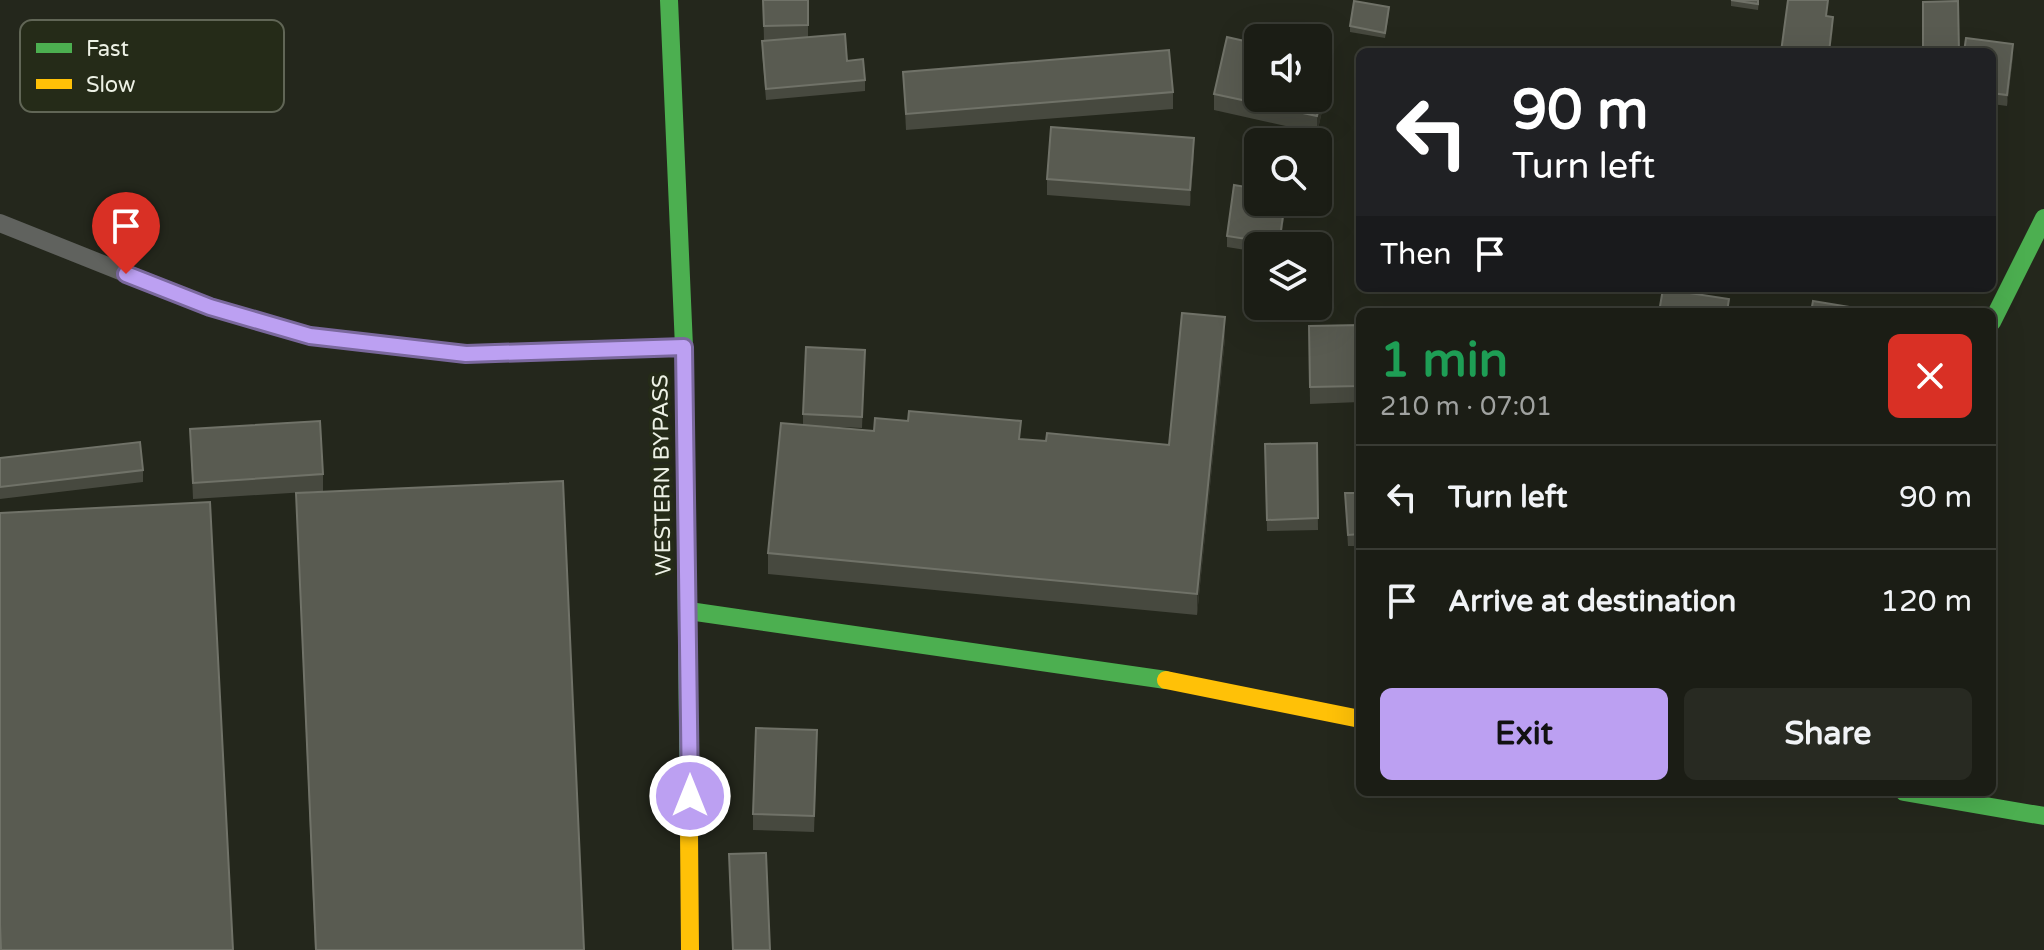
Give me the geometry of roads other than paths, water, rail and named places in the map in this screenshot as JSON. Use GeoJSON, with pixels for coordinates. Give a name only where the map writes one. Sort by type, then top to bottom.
{"type":"FeatureCollection","features":[{"type":"Feature","properties":{"kind":"main road","name":"WESTERN BYPASS"},"geometry":{"type":"LineString","coordinates":[[669,0],[684,347],[690,950]]}},
{"type":"Feature","properties":{"kind":"main road"},"geometry":{"type":"LineString","coordinates":[[1996,315],[2017,278],[2044,218]]}},
{"type":"Feature","properties":{"kind":"main road"},"geometry":{"type":"LineString","coordinates":[[689,611],[1207,686],[1356,718]]}},
{"type":"Feature","properties":{"kind":"main road"},"geometry":{"type":"LineString","coordinates":[[1927,796],[2044,816]]}},
{"type":"Feature","properties":{"kind":"lane"},"geometry":{"type":"LineString","coordinates":[[0,223],[210,307],[310,336],[466,354],[684,347]]}}]}
